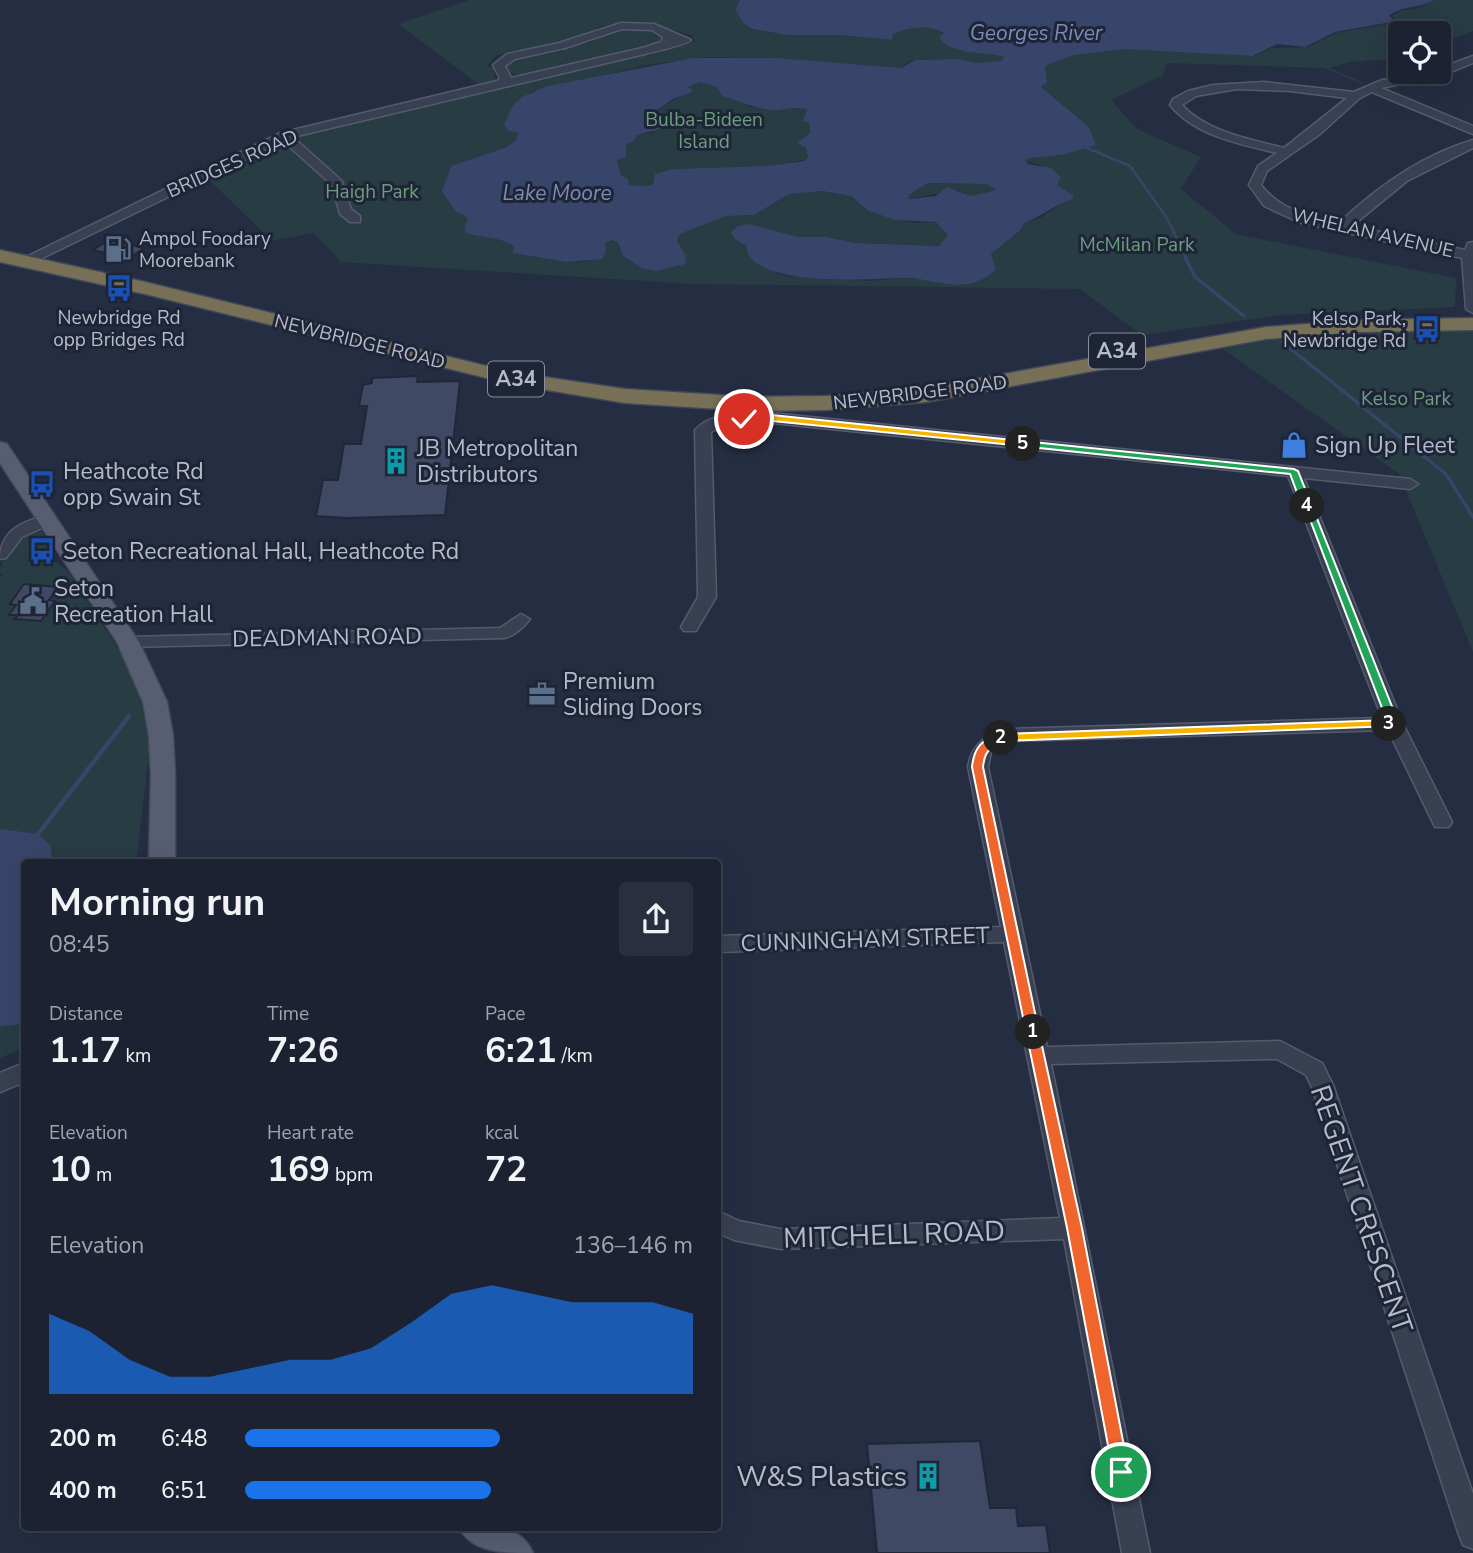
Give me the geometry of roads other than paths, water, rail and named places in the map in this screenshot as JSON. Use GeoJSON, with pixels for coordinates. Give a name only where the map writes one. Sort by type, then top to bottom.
{"type":"FeatureCollection","features":[{"type":"Feature","properties":{"kind":"highway","name":"NEWBRIDGE ROAD"},"geometry":{"type":"LineString","coordinates":[[0,247],[30,258]]}},
{"type":"Feature","properties":{"kind":"highway","name":"NEWBRIDGE ROAD"},"geometry":{"type":"LineString","coordinates":[[0,256],[107,269],[439,350],[570,377],[827,406],[965,390],[1243,332],[1351,318],[1473,312]]}},
{"type":"Feature","properties":{"kind":"highway","name":"NEWBRIDGE ROAD"},"geometry":{"type":"LineString","coordinates":[[1282,327],[1473,324]]}},
{"type":"Feature","properties":{"kind":"main road"},"geometry":{"type":"LineString","coordinates":[[0,449],[128,642],[155,702],[161,736],[162,859]]}},
{"type":"Feature","properties":{"kind":"main road"},"geometry":{"type":"LineString","coordinates":[[482,1531],[515,1553]]}},
{"type":"Feature","properties":{"kind":"street","name":"BRIDGES ROAD"},"geometry":{"type":"LineString","coordinates":[[30,258],[284,136],[645,51],[668,39],[654,27],[621,26],[561,47],[507,58],[499,65],[505,76],[504,81],[492,86]]}},
{"type":"Feature","properties":{"kind":"street","name":"WHELAN AVENUE"},"geometry":{"type":"LineString","coordinates":[[1471,251],[1342,228],[1292,215],[1261,196],[1255,185],[1258,174],[1316,131],[1356,96],[1388,81],[1450,71],[1473,59]]}},
{"type":"Feature","properties":{"kind":"street","name":"BRIDGES ROAD"},"geometry":{"type":"LineString","coordinates":[[505,76],[525,78]]}},
{"type":"Feature","properties":{"kind":"street"},"geometry":{"type":"LineString","coordinates":[[1287,152],[1225,134],[1188,118],[1182,115],[1177,101],[1216,87],[1242,86],[1322,90],[1356,96]]}},
{"type":"Feature","properties":{"kind":"street"},"geometry":{"type":"LineString","coordinates":[[1371,88],[1473,130]]}},
{"type":"Feature","properties":{"kind":"street"},"geometry":{"type":"LineString","coordinates":[[284,136],[338,184],[345,211],[355,219]]}},
{"type":"Feature","properties":{"kind":"street"},"geometry":{"type":"LineString","coordinates":[[1342,228],[1357,213],[1418,166],[1473,144]]}},
{"type":"Feature","properties":{"kind":"street"},"geometry":{"type":"LineString","coordinates":[[1471,251],[1473,312]]}},
{"type":"Feature","properties":{"kind":"street"},"geometry":{"type":"LineString","coordinates":[[690,626],[707,597],[703,430],[710,424],[725,420],[827,406],[1294,471],[1410,484]]}},
{"type":"Feature","properties":{"kind":"street"},"geometry":{"type":"LineString","coordinates":[[1294,471],[1394,724],[1442,822]]}},
{"type":"Feature","properties":{"kind":"street"},"geometry":{"type":"LineString","coordinates":[[0,554],[16,534],[47,520]]}},
{"type":"Feature","properties":{"kind":"street","name":"DEADMAN ROAD"},"geometry":{"type":"LineString","coordinates":[[128,642],[504,633],[521,619]]}},
{"type":"Feature","properties":{"kind":"street"},"geometry":{"type":"LineString","coordinates":[[1136,1553],[1074,1228],[978,767],[979,752],[989,740],[1009,736],[1394,724]]}},
{"type":"Feature","properties":{"kind":"street","name":"CUNNINGHAM STREET"},"geometry":{"type":"LineString","coordinates":[[721,944],[1012,934]]}},
{"type":"Feature","properties":{"kind":"street","name":"REGENT CRESCENT"},"geometry":{"type":"LineString","coordinates":[[1038,1056],[1280,1050],[1314,1069],[1322,1085],[1473,1535]]}},
{"type":"Feature","properties":{"kind":"street"},"geometry":{"type":"LineString","coordinates":[[0,1083],[21,1073]]}},
{"type":"Feature","properties":{"kind":"street","name":"MITCHELL ROAD"},"geometry":{"type":"LineString","coordinates":[[721,1223],[734,1230],[780,1239],[1074,1228]]}},
{"type":"Feature","properties":{"kind":"water","name":"Lake Moore"},"geometry":{"type":"Polygon","coordinates":[[[740,0],[1434,0],[1394,13],[1389,16],[1393,20],[1386,23],[1335,32],[1305,47],[1277,44],[1253,56],[1124,49],[1074,55],[1051,63],[1045,68],[1047,82],[1041,87],[1089,127],[1096,145],[1062,155],[1026,160],[1028,164],[1051,168],[1061,177],[1057,185],[1073,195],[1073,199],[1024,223],[1021,230],[991,254],[996,270],[971,283],[960,285],[909,278],[844,279],[790,275],[768,269],[752,259],[746,245],[732,235],[731,232],[738,226],[749,224],[798,237],[827,237],[855,243],[939,246],[948,235],[936,222],[895,220],[867,210],[851,196],[822,191],[789,194],[754,215],[726,216],[680,234],[677,240],[686,256],[685,264],[657,271],[641,268],[623,256],[618,242],[611,240],[605,244],[606,252],[602,259],[566,262],[513,253],[514,246],[507,243],[466,233],[464,226],[468,221],[465,216],[456,212],[442,191],[451,166],[507,147],[517,139],[518,133],[507,130],[504,124],[513,105],[522,97],[548,86],[693,58],[778,58],[901,68],[915,60],[959,59],[976,63],[1001,61],[1004,57],[960,50],[944,43],[939,37],[944,33],[925,28],[900,31],[893,34],[892,40],[839,35],[787,35],[753,29],[744,24],[735,10],[740,0]],[[700,82],[688,87],[693,90],[690,92],[655,111],[664,128],[637,135],[635,140],[626,145],[626,157],[617,160],[621,175],[628,179],[629,185],[653,184],[655,174],[674,169],[767,166],[804,161],[808,157],[806,148],[798,143],[810,133],[809,123],[803,121],[807,109],[758,108],[722,96],[717,87],[700,82]],[[928,183],[909,195],[908,199],[936,196],[947,187],[971,196],[997,190],[986,184],[928,183]]]}},
{"type":"Feature","properties":{"kind":"water"},"geometry":{"type":"Polygon","coordinates":[[[0,829],[38,834],[50,845],[52,859],[21,859],[21,1024],[0,1026],[0,829]]]}},
{"type":"Feature","properties":{"kind":"waterway"},"geometry":{"type":"LineString","coordinates":[[1082,146],[1130,166],[1167,218],[1186,258]]}},
{"type":"Feature","properties":{"kind":"waterway"},"geometry":{"type":"LineString","coordinates":[[1185,257],[1195,277],[1244,316]]}},
{"type":"Feature","properties":{"kind":"waterway"},"geometry":{"type":"LineString","coordinates":[[1282,342],[1446,474],[1473,517]]}},
{"type":"Feature","properties":{"kind":"waterway"},"geometry":{"type":"LineString","coordinates":[[38,834],[129,716]]}},
{"type":"Feature","properties":{"kind":"place","name":"Ampol Foodary Moorebank"},"geometry":{"type":"Point","coordinates":[118,249]}},
{"type":"Feature","properties":{"kind":"place","name":"Newbridge Rd opp Bridges Rd"},"geometry":{"type":"Point","coordinates":[119,288]}},
{"type":"Feature","properties":{"kind":"place","name":"Kelso Park, Newbridge Rd"},"geometry":{"type":"Point","coordinates":[1427,329]}},
{"type":"Feature","properties":{"kind":"place","name":"Sign Up Fleet"},"geometry":{"type":"Point","coordinates":[1294,445]}},
{"type":"Feature","properties":{"kind":"place","name":"JB Metropolitan Distributors"},"geometry":{"type":"Point","coordinates":[396,461]}},
{"type":"Feature","properties":{"kind":"place","name":"Heathcote Rd opp Swain St"},"geometry":{"type":"Point","coordinates":[42,484]}},
{"type":"Feature","properties":{"kind":"place","name":"Seton Recreational Hall, Heathcote Rd"},"geometry":{"type":"Point","coordinates":[42,551]}},
{"type":"Feature","properties":{"kind":"place","name":"Seton Recreation Hall"},"geometry":{"type":"Point","coordinates":[33,601]}},
{"type":"Feature","properties":{"kind":"place","name":"Premium Sliding Doors"},"geometry":{"type":"Point","coordinates":[542,694]}},
{"type":"Feature","properties":{"kind":"place","name":"W&S Plastics"},"geometry":{"type":"Point","coordinates":[928,1476]}},
{"type":"Feature","properties":{"kind":"water label","name":"Georges River"},"geometry":{"type":"Point","coordinates":[1036,33]}},
{"type":"Feature","properties":{"kind":"park label","name":"Bulba-Bideen Island"},"geometry":{"type":"Point","coordinates":[704,130]}},
{"type":"Feature","properties":{"kind":"park label","name":"Haigh Park"},"geometry":{"type":"Point","coordinates":[372,191]}},
{"type":"Feature","properties":{"kind":"park label","name":"McMilan Park"},"geometry":{"type":"Point","coordinates":[1137,244]}},
{"type":"Feature","properties":{"kind":"park label","name":"Kelso Park"},"geometry":{"type":"Point","coordinates":[1406,398]}}]}
